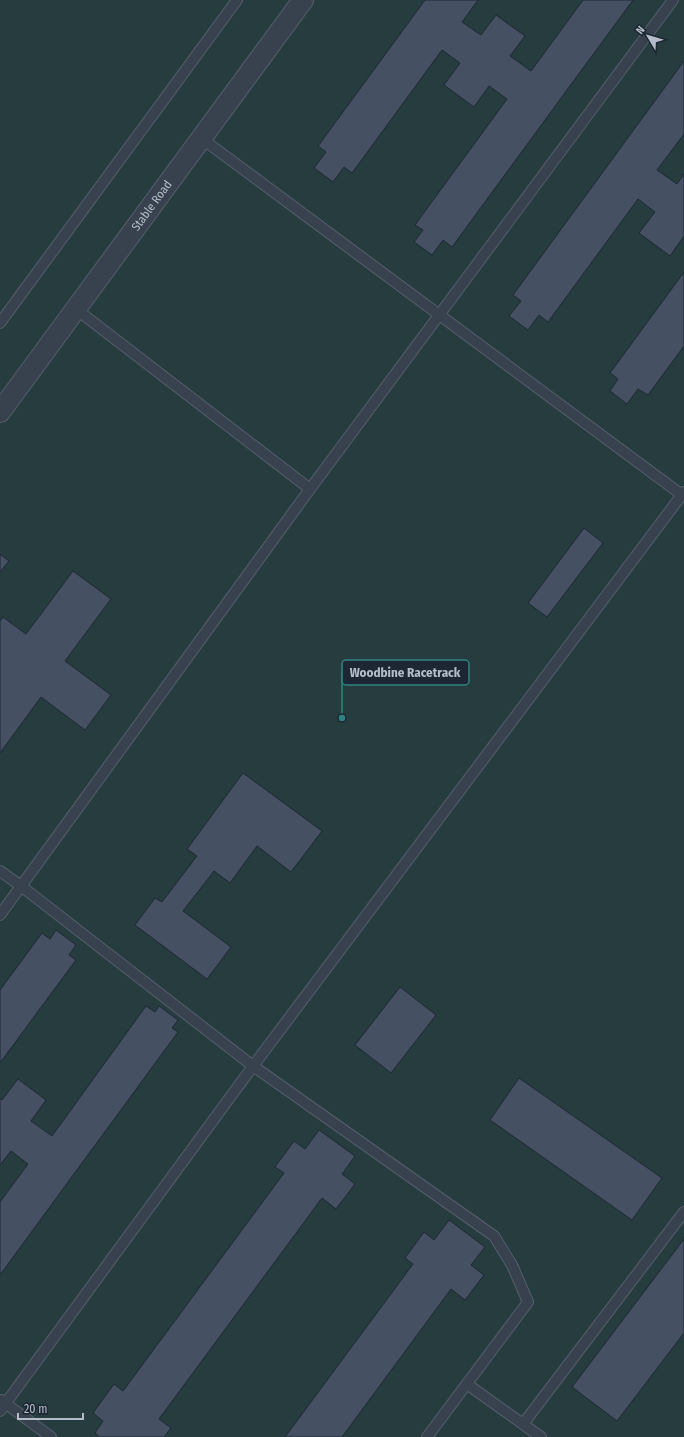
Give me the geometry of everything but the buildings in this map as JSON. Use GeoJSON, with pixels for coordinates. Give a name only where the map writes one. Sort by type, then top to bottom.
{"type":"FeatureCollection","features":[{"type":"Feature","properties":{"kind":"street","name":"Stable Road"},"geometry":{"type":"LineString","coordinates":[[0,412],[303,0]]}},
{"type":"Feature","properties":{"kind":"lane"},"geometry":{"type":"LineString","coordinates":[[0,323],[237,0]]}},
{"type":"Feature","properties":{"kind":"lane"},"geometry":{"type":"LineString","coordinates":[[0,914],[310,489],[673,0]]}},
{"type":"Feature","properties":{"kind":"lane"},"geometry":{"type":"LineString","coordinates":[[51,1437],[2,1405],[253,1066],[683,494],[201,138]]}},
{"type":"Feature","properties":{"kind":"lane"},"geometry":{"type":"LineString","coordinates":[[76,309],[310,489]]}},
{"type":"Feature","properties":{"kind":"lane"},"geometry":{"type":"LineString","coordinates":[[0,871],[253,1066],[494,1236],[512,1265],[528,1302],[427,1437]]}},
{"type":"Feature","properties":{"kind":"lane"},"geometry":{"type":"LineString","coordinates":[[523,1424],[684,1212]]}},
{"type":"Feature","properties":{"kind":"lane"},"geometry":{"type":"LineString","coordinates":[[467,1384],[541,1437]]}},
{"type":"Feature","properties":{"kind":"green space"},"geometry":{"type":"Polygon","coordinates":[[[0,0],[684,0],[684,1437],[0,1437],[0,0]]]}},
{"type":"Feature","properties":{"kind":"place","name":"Woodbine Racetrack"},"geometry":{"type":"Point","coordinates":[342,718]}}]}
